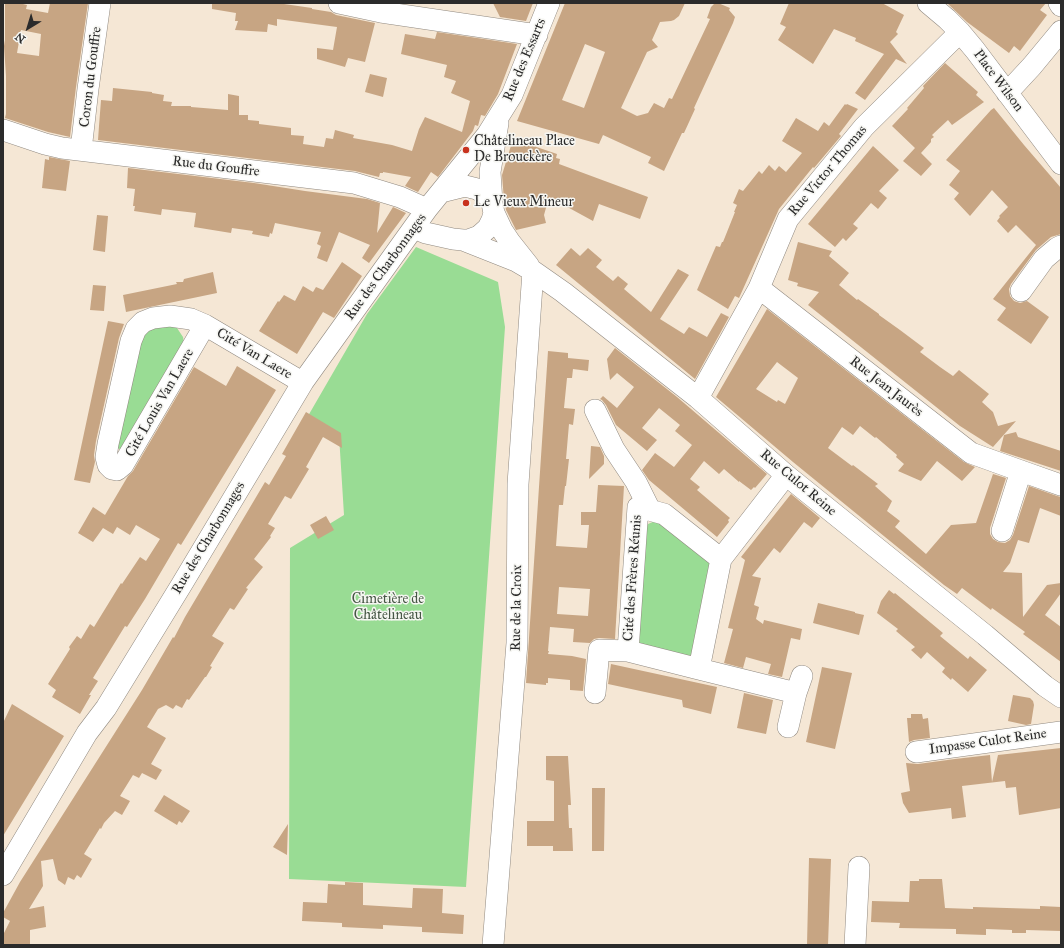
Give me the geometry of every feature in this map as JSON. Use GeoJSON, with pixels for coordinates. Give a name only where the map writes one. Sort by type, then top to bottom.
{"type":"FeatureCollection","features":[{"type":"Feature","properties":{"kind":"street","name":"Coron du Gouffre"},"geometry":{"type":"LineString","coordinates":[[81,150],[100,3]]}},
{"type":"Feature","properties":{"kind":"street"},"geometry":{"type":"LineString","coordinates":[[339,3],[381,12],[537,35]]}},
{"type":"Feature","properties":{"kind":"street","name":"Rue des Essarts"},"geometry":{"type":"LineString","coordinates":[[441,192],[487,135],[512,95],[549,3]]}},
{"type":"Feature","properties":{"kind":"street","name":"Place Wilson"},"geometry":{"type":"LineString","coordinates":[[932,4],[960,32],[1061,164]]}},
{"type":"Feature","properties":{"kind":"street"},"geometry":{"type":"LineString","coordinates":[[1007,93],[1061,31]]}},
{"type":"Feature","properties":{"kind":"street","name":"Rue Victor Thomas"},"geometry":{"type":"LineString","coordinates":[[698,398],[759,288],[788,218],[864,127],[960,32]]}},
{"type":"Feature","properties":{"kind":"street"},"geometry":{"type":"LineString","coordinates":[[463,240],[473,238],[484,232],[492,220],[493,208],[490,172],[499,116]]}},
{"type":"Feature","properties":{"kind":"street","name":"Rue du Gouffre"},"geometry":{"type":"LineString","coordinates":[[3,130],[62,148],[354,183],[400,197],[428,209]]}},
{"type":"Feature","properties":{"kind":"street"},"geometry":{"type":"LineString","coordinates":[[441,192],[459,187],[469,187],[477,189],[488,196],[502,230],[533,271]]}},
{"type":"Feature","properties":{"kind":"street","name":"Rue des Charbonnages"},"geometry":{"type":"LineString","coordinates":[[3,875],[87,733],[106,708],[174,598],[303,382],[441,192]]}},
{"type":"Feature","properties":{"kind":"street"},"geometry":{"type":"LineString","coordinates":[[414,228],[426,233],[463,240],[516,261],[533,271]]}},
{"type":"Feature","properties":{"kind":"street"},"geometry":{"type":"LineString","coordinates":[[1021,291],[1044,259],[1061,246]]}},
{"type":"Feature","properties":{"kind":"street","name":"Rue Culot Reine"},"geometry":{"type":"LineString","coordinates":[[533,271],[563,292],[698,398],[786,475],[985,635],[1045,686],[1061,697]]}},
{"type":"Feature","properties":{"kind":"street","name":"Rue de la Croix"},"geometry":{"type":"LineString","coordinates":[[493,945],[517,643],[518,484],[533,271]]}},
{"type":"Feature","properties":{"kind":"street","name":"Rue Jean Jaurès"},"geometry":{"type":"LineString","coordinates":[[759,288],[972,453],[1061,485]]}},
{"type":"Feature","properties":{"kind":"street","name":"Cité Louis Van Laere"},"geometry":{"type":"LineString","coordinates":[[170,316],[191,319],[205,325],[124,465],[118,470],[112,469],[108,465],[106,457],[131,341],[136,329],[143,322],[154,318],[170,316]]}},
{"type":"Feature","properties":{"kind":"street","name":"Cité Van Laere"},"geometry":{"type":"LineString","coordinates":[[205,325],[303,382]]}},
{"type":"Feature","properties":{"kind":"street"},"geometry":{"type":"LineString","coordinates":[[595,410],[614,449],[636,482],[650,510]]}},
{"type":"Feature","properties":{"kind":"street"},"geometry":{"type":"LineString","coordinates":[[1002,531],[1021,471]]}},
{"type":"Feature","properties":{"kind":"street"},"geometry":{"type":"LineString","coordinates":[[699,669],[721,559],[786,475]]}},
{"type":"Feature","properties":{"kind":"street","name":"Cité des Frères Réunis"},"geometry":{"type":"LineString","coordinates":[[628,652],[638,507],[664,514],[721,559]]}},
{"type":"Feature","properties":{"kind":"street","name":"Cité des Frères Réunis"},"geometry":{"type":"LineString","coordinates":[[595,693],[599,650],[628,652],[699,669],[799,685],[788,727]]}},
{"type":"Feature","properties":{"kind":"street","name":"Impasse Culot Reine"},"geometry":{"type":"LineString","coordinates":[[916,752],[1061,732]]}},
{"type":"Feature","properties":{"kind":"street"},"geometry":{"type":"LineString","coordinates":[[855,945],[860,867]]}},
{"type":"Feature","properties":{"kind":"green space","name":"Cimetière de Châtelineau"},"geometry":{"type":"Polygon","coordinates":[[[416,247],[498,282],[505,327],[466,887],[289,879],[290,548],[344,515],[339,435],[308,416],[367,314],[416,247]]]}},
{"type":"Feature","properties":{"kind":"green space"},"geometry":{"type":"Polygon","coordinates":[[[169,323],[177,328],[183,337],[185,348],[126,448],[119,449],[116,446],[144,328],[169,323]]]}},
{"type":"Feature","properties":{"kind":"green space"},"geometry":{"type":"Polygon","coordinates":[[[655,521],[663,521],[712,559],[694,652],[687,658],[639,647],[643,530],[648,524],[655,521]]]}},
{"type":"Feature","properties":{"kind":"building"},"geometry":{"type":"Polygon","coordinates":[[[5,3],[19,3],[27,5],[26,9],[48,13],[50,3],[88,3],[70,137],[48,132],[5,118],[5,3]],[[21,30],[17,53],[39,56],[41,34],[21,30]]]}},
{"type":"Feature","properties":{"kind":"building"},"geometry":{"type":"Polygon","coordinates":[[[212,3],[277,3],[312,8],[331,12],[336,15],[375,23],[365,62],[348,58],[345,67],[317,59],[317,48],[333,50],[337,27],[277,19],[277,26],[268,24],[267,32],[235,30],[238,21],[235,21],[236,13],[212,9],[212,3]]]}},
{"type":"Feature","properties":{"kind":"building"},"geometry":{"type":"Polygon","coordinates":[[[493,3],[533,3],[526,21],[500,17],[493,3]]]}},
{"type":"Feature","properties":{"kind":"building"},"geometry":{"type":"Polygon","coordinates":[[[565,3],[685,3],[679,16],[674,20],[660,22],[652,40],[658,47],[647,52],[621,108],[637,116],[648,113],[654,103],[664,108],[669,98],[672,99],[710,19],[707,18],[711,7],[718,3],[730,8],[729,10],[735,17],[684,133],[682,133],[664,171],[648,163],[651,157],[603,135],[599,144],[517,121],[565,3]],[[585,44],[562,100],[584,108],[605,52],[585,44]]]}},
{"type":"Feature","properties":{"kind":"building"},"geometry":{"type":"Polygon","coordinates":[[[789,3],[882,3],[904,15],[896,32],[898,34],[890,42],[907,64],[896,59],[865,100],[855,93],[884,54],[855,41],[856,38],[834,29],[813,64],[778,40],[786,27],[780,24],[789,3]]]}},
{"type":"Feature","properties":{"kind":"building"},"geometry":{"type":"Polygon","coordinates":[[[947,3],[1046,3],[1040,10],[1047,15],[1020,51],[1014,46],[1009,53],[967,22],[947,3]]]}},
{"type":"Feature","properties":{"kind":"building"},"geometry":{"type":"Polygon","coordinates":[[[437,32],[517,44],[498,94],[485,116],[481,115],[478,126],[475,125],[473,131],[438,177],[431,172],[418,192],[405,186],[411,177],[383,172],[380,173],[379,177],[355,171],[98,140],[101,100],[112,101],[113,88],[152,92],[164,95],[163,101],[172,102],[171,106],[191,106],[228,110],[228,94],[239,96],[239,115],[248,115],[248,120],[259,121],[259,124],[291,128],[291,135],[304,136],[303,144],[324,147],[326,138],[333,139],[335,130],[354,135],[353,138],[392,145],[412,151],[419,129],[425,117],[462,132],[470,101],[451,93],[456,81],[444,77],[447,65],[401,54],[405,34],[435,39],[437,32]]]}},
{"type":"Feature","properties":{"kind":"building"},"geometry":{"type":"Polygon","coordinates":[[[945,63],[978,92],[976,95],[984,102],[952,125],[948,120],[932,135],[934,137],[931,139],[931,142],[921,153],[932,164],[921,176],[903,161],[915,148],[892,126],[908,109],[907,108],[924,88],[923,86],[945,63]]]}},
{"type":"Feature","properties":{"kind":"building"},"geometry":{"type":"Polygon","coordinates":[[[370,74],[387,78],[383,97],[365,92],[370,74]]]}},
{"type":"Feature","properties":{"kind":"building"},"geometry":{"type":"Polygon","coordinates":[[[845,104],[858,109],[839,134],[841,136],[814,168],[813,167],[779,209],[739,298],[735,296],[728,309],[697,290],[716,246],[720,247],[723,242],[735,212],[737,205],[733,203],[739,189],[743,191],[759,171],[762,174],[769,165],[775,171],[779,166],[786,172],[802,153],[782,141],[796,118],[818,131],[824,122],[829,126],[845,104]]]}},
{"type":"Feature","properties":{"kind":"building"},"geometry":{"type":"Polygon","coordinates":[[[994,108],[1061,188],[1061,234],[1051,237],[1036,250],[1011,284],[1009,289],[1010,296],[1014,301],[1020,303],[1027,301],[1049,317],[1031,344],[997,320],[1006,308],[993,299],[1036,245],[1016,225],[1008,233],[997,221],[1000,217],[999,216],[1008,207],[992,190],[970,216],[954,199],[959,193],[949,185],[960,171],[946,160],[994,108]]]}},
{"type":"Feature","properties":{"kind":"building"},"geometry":{"type":"Polygon","coordinates":[[[513,139],[557,154],[556,158],[560,159],[559,164],[648,197],[640,219],[599,204],[593,221],[549,197],[544,215],[546,223],[516,230],[506,210],[502,175],[513,139]]]}},
{"type":"Feature","properties":{"kind":"building"},"geometry":{"type":"Polygon","coordinates":[[[873,146],[899,170],[879,191],[887,198],[878,209],[871,203],[853,224],[858,228],[846,241],[843,238],[835,247],[808,224],[873,146]]]}},
{"type":"Feature","properties":{"kind":"building"},"geometry":{"type":"Polygon","coordinates":[[[49,157],[70,161],[66,191],[42,188],[45,159],[49,160],[49,157]]]}},
{"type":"Feature","properties":{"kind":"building"},"geometry":{"type":"Polygon","coordinates":[[[128,168],[254,183],[367,199],[380,203],[377,233],[393,207],[406,213],[369,263],[362,258],[370,245],[339,232],[327,262],[317,258],[321,246],[317,244],[321,232],[275,223],[272,234],[270,233],[269,237],[252,234],[253,231],[232,228],[231,233],[194,227],[196,213],[162,209],[161,215],[134,211],[135,206],[133,206],[135,189],[127,188],[128,168]]]}},
{"type":"Feature","properties":{"kind":"building"},"geometry":{"type":"Polygon","coordinates":[[[97,215],[108,216],[105,252],[93,250],[97,215]]]}},
{"type":"Feature","properties":{"kind":"building"},"geometry":{"type":"Polygon","coordinates":[[[798,242],[832,251],[829,256],[849,273],[839,285],[857,300],[858,299],[879,314],[924,348],[920,352],[940,367],[953,376],[959,370],[989,394],[982,402],[993,412],[998,426],[1016,421],[993,447],[960,426],[808,305],[819,292],[797,286],[798,283],[788,280],[798,242]]]}},
{"type":"Feature","properties":{"kind":"building"},"geometry":{"type":"Polygon","coordinates":[[[571,248],[580,256],[588,248],[602,260],[596,267],[613,281],[618,276],[628,284],[624,289],[651,312],[678,269],[689,275],[660,319],[684,334],[689,327],[707,337],[721,313],[729,317],[695,379],[556,265],[571,248]]]}},
{"type":"Feature","properties":{"kind":"building"},"geometry":{"type":"Polygon","coordinates":[[[342,262],[362,276],[334,318],[323,312],[297,354],[259,331],[278,301],[279,302],[284,295],[295,301],[303,286],[313,292],[316,287],[323,290],[342,262]]]}},
{"type":"Feature","properties":{"kind":"building"},"geometry":{"type":"Polygon","coordinates":[[[213,272],[217,293],[126,312],[123,295],[177,284],[176,282],[183,282],[184,279],[213,272]]]}},
{"type":"Feature","properties":{"kind":"building"},"geometry":{"type":"Polygon","coordinates":[[[93,285],[106,286],[104,311],[90,310],[93,285]]]}},
{"type":"Feature","properties":{"kind":"building"},"geometry":{"type":"Polygon","coordinates":[[[767,309],[964,462],[975,467],[962,481],[937,461],[921,481],[898,471],[904,464],[896,457],[897,455],[876,437],[875,438],[860,426],[853,435],[842,427],[828,448],[878,484],[875,486],[892,501],[887,511],[900,521],[895,527],[926,554],[951,525],[976,523],[993,474],[1006,478],[990,528],[990,534],[993,539],[998,542],[1005,543],[1010,540],[1013,535],[1029,486],[1061,497],[1061,516],[1040,508],[1029,543],[1018,540],[1010,563],[1003,572],[1022,573],[1023,617],[1047,585],[1061,583],[1061,593],[1045,615],[1061,627],[1061,662],[1023,634],[1025,632],[992,608],[991,610],[962,588],[957,594],[944,585],[716,397],[767,309]],[[777,362],[756,389],[777,402],[778,400],[785,404],[798,378],[777,362]]]}},
{"type":"Feature","properties":{"kind":"building"},"geometry":{"type":"Polygon","coordinates":[[[108,321],[124,324],[119,338],[96,441],[94,455],[95,462],[90,483],[74,480],[108,321]]]}},
{"type":"Feature","properties":{"kind":"building"},"geometry":{"type":"Polygon","coordinates":[[[615,348],[677,397],[767,474],[755,488],[754,487],[751,490],[724,469],[719,474],[704,461],[690,479],[700,487],[697,490],[730,518],[728,520],[729,522],[717,537],[649,480],[642,470],[655,453],[674,467],[692,445],[675,431],[680,425],[659,408],[642,428],[657,440],[647,451],[616,425],[606,405],[600,399],[603,396],[617,408],[634,387],[617,373],[610,380],[607,359],[615,348]]]}},
{"type":"Feature","properties":{"kind":"building"},"geometry":{"type":"Polygon","coordinates":[[[548,351],[568,353],[568,358],[589,360],[588,371],[573,369],[572,378],[567,378],[564,408],[575,409],[573,425],[569,424],[566,459],[569,459],[563,505],[559,505],[556,546],[587,548],[589,525],[581,525],[581,512],[596,512],[598,485],[624,486],[615,639],[599,638],[594,639],[590,643],[573,642],[574,629],[550,627],[548,654],[586,659],[583,691],[570,690],[570,680],[548,678],[548,683],[546,683],[546,685],[526,683],[548,351]],[[559,587],[557,614],[588,616],[590,589],[559,587]]]}},
{"type":"Feature","properties":{"kind":"building"},"geometry":{"type":"Polygon","coordinates":[[[237,366],[276,390],[181,545],[178,543],[145,599],[127,627],[125,626],[93,678],[98,681],[80,714],[52,697],[56,690],[48,684],[77,636],[81,639],[90,624],[94,627],[121,583],[122,584],[140,557],[146,561],[160,539],[136,525],[130,535],[117,527],[113,534],[103,528],[93,542],[78,533],[93,507],[105,515],[128,476],[133,471],[194,367],[226,386],[237,366]]]}},
{"type":"Feature","properties":{"kind":"building"},"geometry":{"type":"Polygon","coordinates":[[[306,412],[341,433],[342,448],[323,437],[306,467],[309,469],[291,499],[285,496],[268,524],[275,528],[270,536],[271,537],[254,559],[263,567],[246,588],[248,589],[234,610],[230,608],[212,636],[224,643],[210,666],[212,667],[206,677],[189,700],[187,699],[182,708],[176,705],[173,709],[166,705],[158,709],[147,727],[166,738],[151,764],[162,770],[156,780],[142,773],[139,778],[133,775],[120,796],[130,801],[122,815],[115,811],[104,823],[101,829],[100,828],[84,854],[92,859],[81,878],[77,875],[74,880],[68,877],[65,885],[58,880],[53,859],[41,861],[43,886],[29,909],[44,906],[46,927],[30,930],[30,945],[3,945],[3,935],[10,921],[3,917],[3,913],[20,882],[142,690],[173,637],[174,638],[265,482],[269,485],[286,456],[282,454],[306,412]]]}},
{"type":"Feature","properties":{"kind":"building"},"geometry":{"type":"Polygon","coordinates":[[[1016,432],[1018,437],[1061,451],[1061,471],[1000,451],[1004,435],[1016,432]]]}},
{"type":"Feature","properties":{"kind":"building"},"geometry":{"type":"Polygon","coordinates":[[[591,446],[600,447],[604,456],[604,464],[589,479],[591,446]]]}},
{"type":"Feature","properties":{"kind":"building"},"geometry":{"type":"Polygon","coordinates":[[[791,494],[820,518],[812,528],[804,522],[780,553],[774,548],[752,576],[761,578],[754,605],[759,607],[756,619],[763,624],[764,620],[802,629],[800,640],[791,638],[782,677],[768,674],[771,664],[746,657],[743,668],[724,663],[733,629],[728,628],[745,560],[741,557],[791,494]]]}},
{"type":"Feature","properties":{"kind":"building"},"geometry":{"type":"Polygon","coordinates":[[[326,516],[334,530],[318,539],[310,525],[326,516]]]}},
{"type":"Feature","properties":{"kind":"building"},"geometry":{"type":"Polygon","coordinates":[[[889,590],[894,594],[895,593],[943,633],[940,636],[968,659],[970,656],[987,670],[968,692],[952,678],[951,680],[942,672],[945,668],[927,652],[921,659],[911,650],[915,647],[896,631],[898,629],[877,613],[881,601],[889,590]]]}},
{"type":"Feature","properties":{"kind":"building"},"geometry":{"type":"Polygon","coordinates":[[[818,603],[864,615],[859,635],[813,623],[818,603]]]}},
{"type":"Feature","properties":{"kind":"building"},"geometry":{"type":"Polygon","coordinates":[[[611,664],[717,687],[711,714],[683,707],[682,700],[608,684],[611,664]]]}},
{"type":"Feature","properties":{"kind":"building"},"geometry":{"type":"Polygon","coordinates":[[[822,667],[852,673],[835,749],[806,742],[822,667]]]}},
{"type":"Feature","properties":{"kind":"building"},"geometry":{"type":"Polygon","coordinates":[[[744,693],[773,700],[766,734],[737,728],[744,693]]]}},
{"type":"Feature","properties":{"kind":"building"},"geometry":{"type":"Polygon","coordinates":[[[1013,695],[1030,698],[1033,701],[1034,705],[1031,724],[1026,725],[1008,721],[1013,695]]]}},
{"type":"Feature","properties":{"kind":"building"},"geometry":{"type":"Polygon","coordinates":[[[12,704],[64,736],[3,836],[3,723],[12,704]]]}},
{"type":"Feature","properties":{"kind":"building"},"geometry":{"type":"Polygon","coordinates":[[[911,714],[922,714],[923,719],[928,718],[930,738],[909,742],[907,718],[911,718],[911,714]]]}},
{"type":"Feature","properties":{"kind":"building"},"geometry":{"type":"Polygon","coordinates":[[[1061,748],[1061,808],[1019,815],[1016,787],[1006,788],[1005,781],[962,786],[966,817],[952,819],[951,808],[909,813],[903,803],[901,793],[910,791],[906,763],[918,764],[990,755],[992,782],[998,755],[1061,748]]]}},
{"type":"Feature","properties":{"kind":"building"},"geometry":{"type":"Polygon","coordinates":[[[546,756],[568,756],[571,805],[568,805],[569,828],[572,828],[573,851],[553,851],[553,846],[527,846],[527,821],[554,821],[554,781],[546,780],[546,756]]]}},
{"type":"Feature","properties":{"kind":"building"},"geometry":{"type":"Polygon","coordinates":[[[592,788],[605,788],[604,851],[592,851],[592,788]]]}},
{"type":"Feature","properties":{"kind":"building"},"geometry":{"type":"Polygon","coordinates":[[[164,795],[190,811],[182,823],[179,821],[177,825],[154,811],[164,795]]]}},
{"type":"Feature","properties":{"kind":"building"},"geometry":{"type":"Polygon","coordinates":[[[288,824],[287,855],[273,847],[288,824]]]}},
{"type":"Feature","properties":{"kind":"building"},"geometry":{"type":"Polygon","coordinates":[[[809,858],[831,859],[828,945],[807,945],[809,858]]]}},
{"type":"Feature","properties":{"kind":"building"},"geometry":{"type":"Polygon","coordinates":[[[919,879],[942,879],[945,908],[973,909],[973,907],[1040,909],[1040,906],[1061,907],[1061,931],[1026,930],[1026,933],[1012,933],[1012,930],[986,929],[986,935],[956,934],[956,929],[899,928],[900,923],[871,922],[872,901],[909,902],[910,881],[919,881],[919,879]]]}},
{"type":"Feature","properties":{"kind":"building"},"geometry":{"type":"Polygon","coordinates":[[[345,882],[363,883],[363,905],[412,908],[413,888],[443,889],[442,913],[464,915],[463,934],[422,932],[422,927],[383,925],[383,929],[342,927],[342,923],[302,921],[303,902],[327,903],[328,884],[345,885],[345,882]]]}},
{"type":"Feature","properties":{"kind":"place","name":"Châtelineau Place De Brouckère"},"geometry":{"type":"Point","coordinates":[466,150]}},
{"type":"Feature","properties":{"kind":"place","name":"Le Vieux Mineur"},"geometry":{"type":"Point","coordinates":[466,203]}}]}
